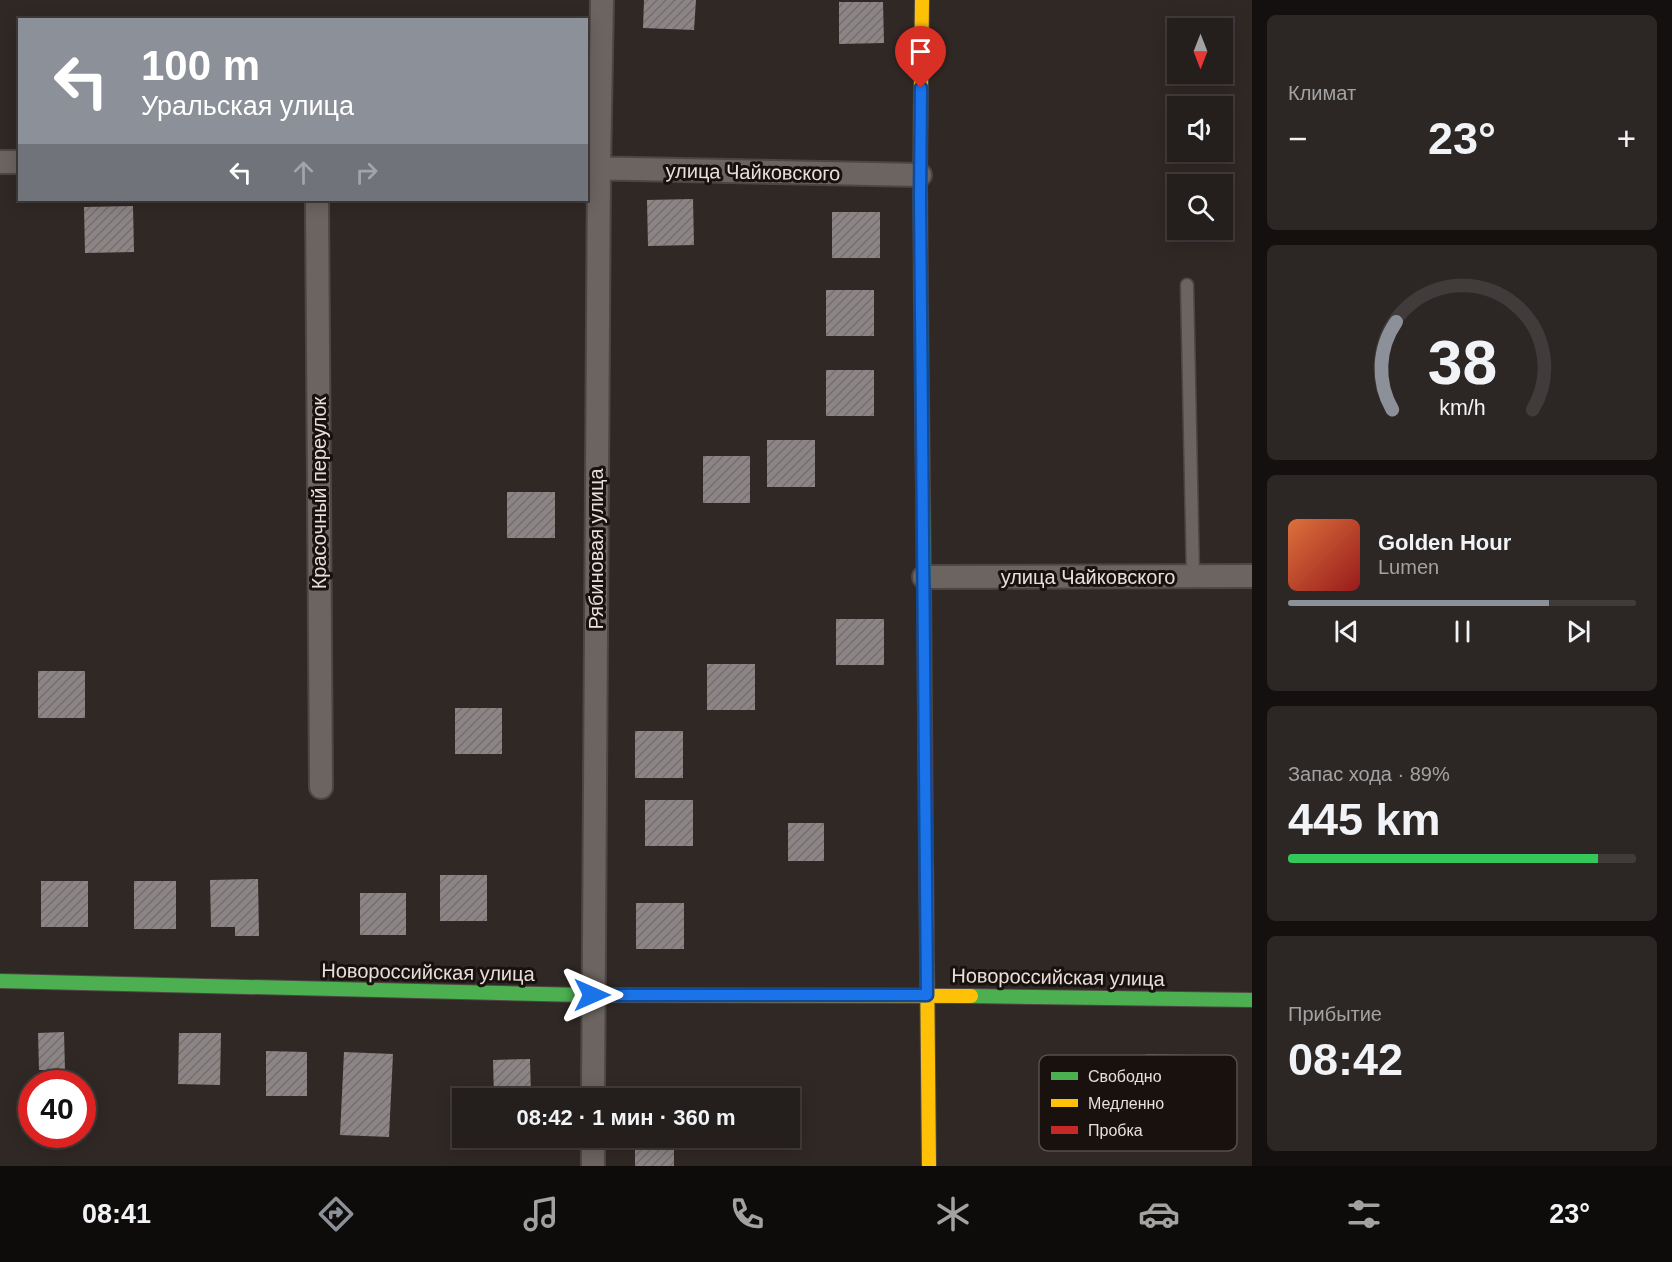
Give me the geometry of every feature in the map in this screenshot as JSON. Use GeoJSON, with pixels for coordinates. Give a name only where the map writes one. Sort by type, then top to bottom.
{"type":"FeatureCollection","features":[{"type":"Feature","properties":{"kind":"street","name":"Рябиновая улица"},"geometry":{"type":"LineString","coordinates":[[592,1088],[592,168],[602,0]]}},
{"type":"Feature","properties":{"kind":"street"},"geometry":{"type":"LineString","coordinates":[[922,0],[920,175],[929,1166]]}},
{"type":"Feature","properties":{"kind":"street"},"geometry":{"type":"LineString","coordinates":[[0,162],[18,162]]}},
{"type":"Feature","properties":{"kind":"street","name":"улица Чайковского"},"geometry":{"type":"LineString","coordinates":[[592,168],[920,175]]}},
{"type":"Feature","properties":{"kind":"street","name":"Красочный переулок"},"geometry":{"type":"LineString","coordinates":[[317,201],[321,787]]}},
{"type":"Feature","properties":{"kind":"street","name":"улица Чайковского"},"geometry":{"type":"LineString","coordinates":[[924,577],[1252,576]]}},
{"type":"Feature","properties":{"kind":"street","name":"Новороссийская улица"},"geometry":{"type":"LineString","coordinates":[[0,981],[592,995],[927,995],[1252,1000]]}},
{"type":"Feature","properties":{"kind":"street"},"geometry":{"type":"LineString","coordinates":[[593,1148],[593,1166]]}},
{"type":"Feature","properties":{"kind":"lane"},"geometry":{"type":"LineString","coordinates":[[1187,285],[1193,576]]}},
{"type":"Feature","properties":{"kind":"building"},"geometry":{"type":"Polygon","coordinates":[[[644,0],[696,0],[694,30],[643,28],[644,0]]]}},
{"type":"Feature","properties":{"kind":"building"},"geometry":{"type":"Polygon","coordinates":[[[839,2],[883,2],[884,43],[839,44],[839,2]]]}},
{"type":"Feature","properties":{"kind":"building"},"geometry":{"type":"Polygon","coordinates":[[[693,199],[694,245],[648,246],[647,200],[693,199]]]}},
{"type":"Feature","properties":{"kind":"building"},"geometry":{"type":"Polygon","coordinates":[[[133,206],[134,252],[85,253],[84,207],[133,206]]]}},
{"type":"Feature","properties":{"kind":"building"},"geometry":{"type":"Polygon","coordinates":[[[832,212],[880,212],[880,258],[832,258],[832,212]]]}},
{"type":"Feature","properties":{"kind":"building"},"geometry":{"type":"Polygon","coordinates":[[[826,290],[874,290],[874,336],[826,336],[826,290]]]}},
{"type":"Feature","properties":{"kind":"building"},"geometry":{"type":"Polygon","coordinates":[[[826,370],[874,370],[874,416],[826,416],[826,370]]]}},
{"type":"Feature","properties":{"kind":"building"},"geometry":{"type":"Polygon","coordinates":[[[767,440],[815,440],[815,487],[767,487],[767,440]]]}},
{"type":"Feature","properties":{"kind":"building"},"geometry":{"type":"Polygon","coordinates":[[[703,456],[750,456],[750,503],[703,503],[703,456]]]}},
{"type":"Feature","properties":{"kind":"building"},"geometry":{"type":"Polygon","coordinates":[[[507,492],[555,492],[555,538],[507,538],[507,492]]]}},
{"type":"Feature","properties":{"kind":"building"},"geometry":{"type":"Polygon","coordinates":[[[836,619],[884,619],[884,665],[836,665],[836,619]]]}},
{"type":"Feature","properties":{"kind":"building"},"geometry":{"type":"Polygon","coordinates":[[[707,664],[755,664],[755,710],[707,710],[707,664]]]}},
{"type":"Feature","properties":{"kind":"building"},"geometry":{"type":"Polygon","coordinates":[[[38,671],[85,671],[85,718],[38,718],[38,671]]]}},
{"type":"Feature","properties":{"kind":"building"},"geometry":{"type":"Polygon","coordinates":[[[455,708],[502,708],[502,754],[455,754],[455,708]]]}},
{"type":"Feature","properties":{"kind":"building"},"geometry":{"type":"Polygon","coordinates":[[[635,731],[683,731],[683,778],[635,778],[635,731]]]}},
{"type":"Feature","properties":{"kind":"building"},"geometry":{"type":"Polygon","coordinates":[[[645,800],[693,800],[693,846],[645,846],[645,800]]]}},
{"type":"Feature","properties":{"kind":"building"},"geometry":{"type":"Polygon","coordinates":[[[788,823],[824,823],[824,861],[788,861],[788,823]]]}},
{"type":"Feature","properties":{"kind":"building"},"geometry":{"type":"Polygon","coordinates":[[[440,875],[487,875],[487,921],[440,921],[440,875]]]}},
{"type":"Feature","properties":{"kind":"building"},"geometry":{"type":"Polygon","coordinates":[[[258,879],[259,936],[235,936],[235,927],[211,927],[210,880],[258,879]]]}},
{"type":"Feature","properties":{"kind":"building"},"geometry":{"type":"Polygon","coordinates":[[[41,881],[88,881],[88,927],[41,927],[41,881]]]}},
{"type":"Feature","properties":{"kind":"building"},"geometry":{"type":"Polygon","coordinates":[[[134,881],[176,881],[176,929],[134,929],[134,881]]]}},
{"type":"Feature","properties":{"kind":"building"},"geometry":{"type":"Polygon","coordinates":[[[360,893],[406,893],[406,935],[360,935],[360,893]]]}},
{"type":"Feature","properties":{"kind":"building"},"geometry":{"type":"Polygon","coordinates":[[[636,903],[684,903],[684,949],[636,949],[636,903]]]}},
{"type":"Feature","properties":{"kind":"building"},"geometry":{"type":"Polygon","coordinates":[[[64,1032],[65,1070],[39,1070],[38,1033],[64,1032]]]}},
{"type":"Feature","properties":{"kind":"building"},"geometry":{"type":"Polygon","coordinates":[[[179,1033],[221,1033],[220,1085],[178,1084],[179,1033]]]}},
{"type":"Feature","properties":{"kind":"building"},"geometry":{"type":"Polygon","coordinates":[[[266,1051],[307,1052],[307,1096],[266,1096],[266,1051]]]}},
{"type":"Feature","properties":{"kind":"building"},"geometry":{"type":"Polygon","coordinates":[[[344,1052],[393,1054],[389,1137],[340,1135],[344,1052]]]}},
{"type":"Feature","properties":{"kind":"building"},"geometry":{"type":"Polygon","coordinates":[[[1146,1054],[1195,1055],[1146,1055],[1146,1054]]]}},
{"type":"Feature","properties":{"kind":"building"},"geometry":{"type":"Polygon","coordinates":[[[530,1059],[531,1088],[494,1088],[493,1060],[530,1059]]]}},
{"type":"Feature","properties":{"kind":"building"},"geometry":{"type":"Polygon","coordinates":[[[635,1148],[674,1148],[674,1166],[635,1166],[635,1148]]]}},
{"type":"Feature","properties":{"kind":"traffic: fast"},"geometry":{"type":"LineString","coordinates":[[921,306],[924,586]]}},
{"type":"Feature","properties":{"kind":"traffic: fast"},"geometry":{"type":"LineString","coordinates":[[0,981],[583,995]]}},
{"type":"Feature","properties":{"kind":"traffic: fast"},"geometry":{"type":"LineString","coordinates":[[971,996],[1252,1000]]}},
{"type":"Feature","properties":{"kind":"traffic: slow"},"geometry":{"type":"LineString","coordinates":[[921,306],[922,0]]}},
{"type":"Feature","properties":{"kind":"traffic: slow"},"geometry":{"type":"LineString","coordinates":[[926,857],[929,1166]]}},
{"type":"Feature","properties":{"kind":"traffic: slow"},"geometry":{"type":"LineString","coordinates":[[583,995],[971,996]]}},
{"type":"Feature","properties":{"kind":"traffic: jam"},"geometry":{"type":"LineString","coordinates":[[924,586],[926,857]]}},
{"type":"Feature","properties":{"kind":"route"},"geometry":{"type":"LineString","coordinates":[[592,995],[927,995],[921,88]]}}]}
